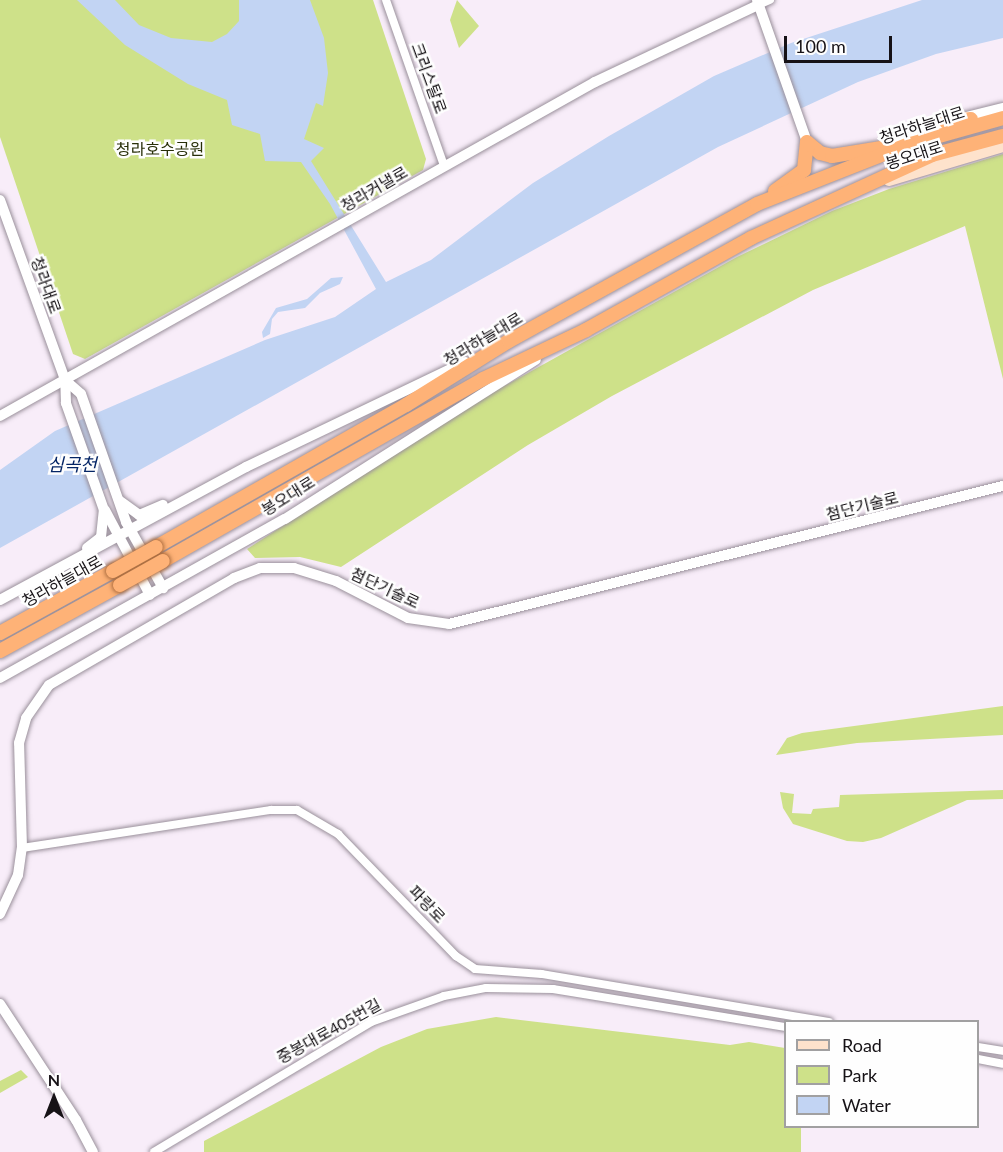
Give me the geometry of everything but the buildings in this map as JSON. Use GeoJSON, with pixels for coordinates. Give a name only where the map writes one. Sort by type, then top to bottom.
{"type":"FeatureCollection","features":[{"type":"Feature","properties":{"kind":"highway"},"geometry":{"type":"LineString","coordinates":[[946,122],[1003,116]]}},
{"type":"Feature","properties":{"kind":"highway","name":"청라하늘대로"},"geometry":{"type":"LineString","coordinates":[[0,633],[406,405],[509,341],[757,204],[907,145],[1003,116]]}},
{"type":"Feature","properties":{"kind":"highway","name":"청라하늘대로"},"geometry":{"type":"LineString","coordinates":[[0,651],[483,379],[586,330],[751,238],[932,155],[1003,136]]}},
{"type":"Feature","properties":{"kind":"highway"},"geometry":{"type":"LineString","coordinates":[[807,142],[820,153],[832,156],[886,147]]}},
{"type":"Feature","properties":{"kind":"highway"},"geometry":{"type":"LineString","coordinates":[[757,204],[804,170],[807,142]]}},
{"type":"Feature","properties":{"kind":"main road","name":"봉오대로"},"geometry":{"type":"LineString","coordinates":[[837,197],[1003,146]]}},
{"type":"Feature","properties":{"kind":"street","name":"크리스탈로"},"geometry":{"type":"LineString","coordinates":[[386,0],[444,166]]}},
{"type":"Feature","properties":{"kind":"street","name":"청라커낼로"},"geometry":{"type":"LineString","coordinates":[[0,416],[595,82],[758,2],[770,0]]}},
{"type":"Feature","properties":{"kind":"street"},"geometry":{"type":"LineString","coordinates":[[758,2],[807,142]]}},
{"type":"Feature","properties":{"kind":"street","name":"봉오대로"},"geometry":{"type":"LineString","coordinates":[[841,171],[886,147],[946,122],[1003,108]]}},
{"type":"Feature","properties":{"kind":"street","name":"청라대로"},"geometry":{"type":"LineString","coordinates":[[0,200],[65,380]]}},
{"type":"Feature","properties":{"kind":"street","name":"봉오대로"},"geometry":{"type":"LineString","coordinates":[[0,678],[285,519],[465,402],[586,330]]}},
{"type":"Feature","properties":{"kind":"street"},"geometry":{"type":"LineString","coordinates":[[0,600],[318,431],[509,341]]}},
{"type":"Feature","properties":{"kind":"street"},"geometry":{"type":"LineString","coordinates":[[65,380],[81,394],[130,531],[163,588]]}},
{"type":"Feature","properties":{"kind":"street"},"geometry":{"type":"LineString","coordinates":[[65,380],[66,403],[104,510],[150,595]]}},
{"type":"Feature","properties":{"kind":"street","name":"첨단기술로"},"geometry":{"type":"LineString","coordinates":[[0,914],[18,875],[22,848],[19,743],[26,718],[49,685],[234,578],[260,568],[294,568],[336,581],[408,618],[449,624],[1003,486]]}},
{"type":"Feature","properties":{"kind":"street"},"geometry":{"type":"LineString","coordinates":[[120,500],[138,515],[189,498]]}},
{"type":"Feature","properties":{"kind":"street"},"geometry":{"type":"LineString","coordinates":[[80,556],[100,537],[104,510]]}},
{"type":"Feature","properties":{"kind":"street","name":"파랑로"},"geometry":{"type":"LineString","coordinates":[[22,848],[271,810],[297,810],[338,834],[456,956],[475,969],[584,980],[817,1020]]}},
{"type":"Feature","properties":{"kind":"street","name":"중봉대로405번길"},"geometry":{"type":"LineString","coordinates":[[154,1152],[371,1022],[444,996],[486,988],[553,989],[784,1027]]}},
{"type":"Feature","properties":{"kind":"street"},"geometry":{"type":"LineString","coordinates":[[0,1004],[76,1120],[93,1152]]}},
{"type":"Feature","properties":{"kind":"street"},"geometry":{"type":"LineString","coordinates":[[979,1047],[1003,1051]]}},
{"type":"Feature","properties":{"kind":"street"},"geometry":{"type":"LineString","coordinates":[[979,1059],[1003,1064]]}},
{"type":"Feature","properties":{"kind":"green space","name":"청라호수공원"},"geometry":{"type":"Polygon","coordinates":[[[0,0],[373,0],[426,159],[423,170],[85,359],[73,354],[0,137],[0,0]]]}},
{"type":"Feature","properties":{"kind":"green space"},"geometry":{"type":"Polygon","coordinates":[[[457,0],[479,26],[459,48],[450,20],[457,0]]]}},
{"type":"Feature","properties":{"kind":"green space"},"geometry":{"type":"Polygon","coordinates":[[[1003,154],[1003,379],[965,226],[813,290],[612,396],[528,445],[341,567],[300,557],[255,558],[247,549],[470,405],[737,257],[832,211],[889,189],[1003,154]]]}},
{"type":"Feature","properties":{"kind":"green space"},"geometry":{"type":"Polygon","coordinates":[[[1003,706],[1003,735],[857,743],[776,755],[787,738],[802,733],[1003,706]]]}},
{"type":"Feature","properties":{"kind":"green space"},"geometry":{"type":"Polygon","coordinates":[[[1003,790],[1003,799],[967,800],[881,838],[863,842],[847,841],[793,824],[783,808],[780,792],[794,794],[792,813],[811,814],[813,809],[839,807],[840,795],[1003,790]]]}},
{"type":"Feature","properties":{"kind":"green space"},"geometry":{"type":"Polygon","coordinates":[[[496,1017],[730,1045],[749,1042],[784,1048],[784,1128],[801,1128],[801,1152],[204,1152],[204,1141],[381,1047],[427,1029],[496,1017]]]}},
{"type":"Feature","properties":{"kind":"green space"},"geometry":{"type":"Polygon","coordinates":[[[21,1070],[28,1077],[0,1093],[0,1081],[21,1070]]]}},
{"type":"Feature","properties":{"kind":"water","name":"심곡천"},"geometry":{"type":"Polygon","coordinates":[[[77,0],[115,0],[139,25],[171,38],[212,42],[227,34],[239,21],[239,0],[310,0],[324,38],[328,73],[323,106],[316,103],[304,139],[324,148],[311,161],[386,282],[431,260],[533,183],[609,136],[714,76],[791,43],[922,0],[1003,0],[1003,38],[936,54],[858,82],[718,147],[0,548],[0,470],[55,431],[265,340],[335,317],[376,289],[330,204],[301,162],[265,161],[260,134],[232,125],[227,100],[188,84],[125,45],[77,0]]]}},
{"type":"Feature","properties":{"kind":"water"},"geometry":{"type":"Polygon","coordinates":[[[343,277],[340,284],[320,293],[305,308],[278,312],[272,319],[270,334],[263,338],[262,332],[276,308],[307,299],[331,278],[343,277]]]}}]}
